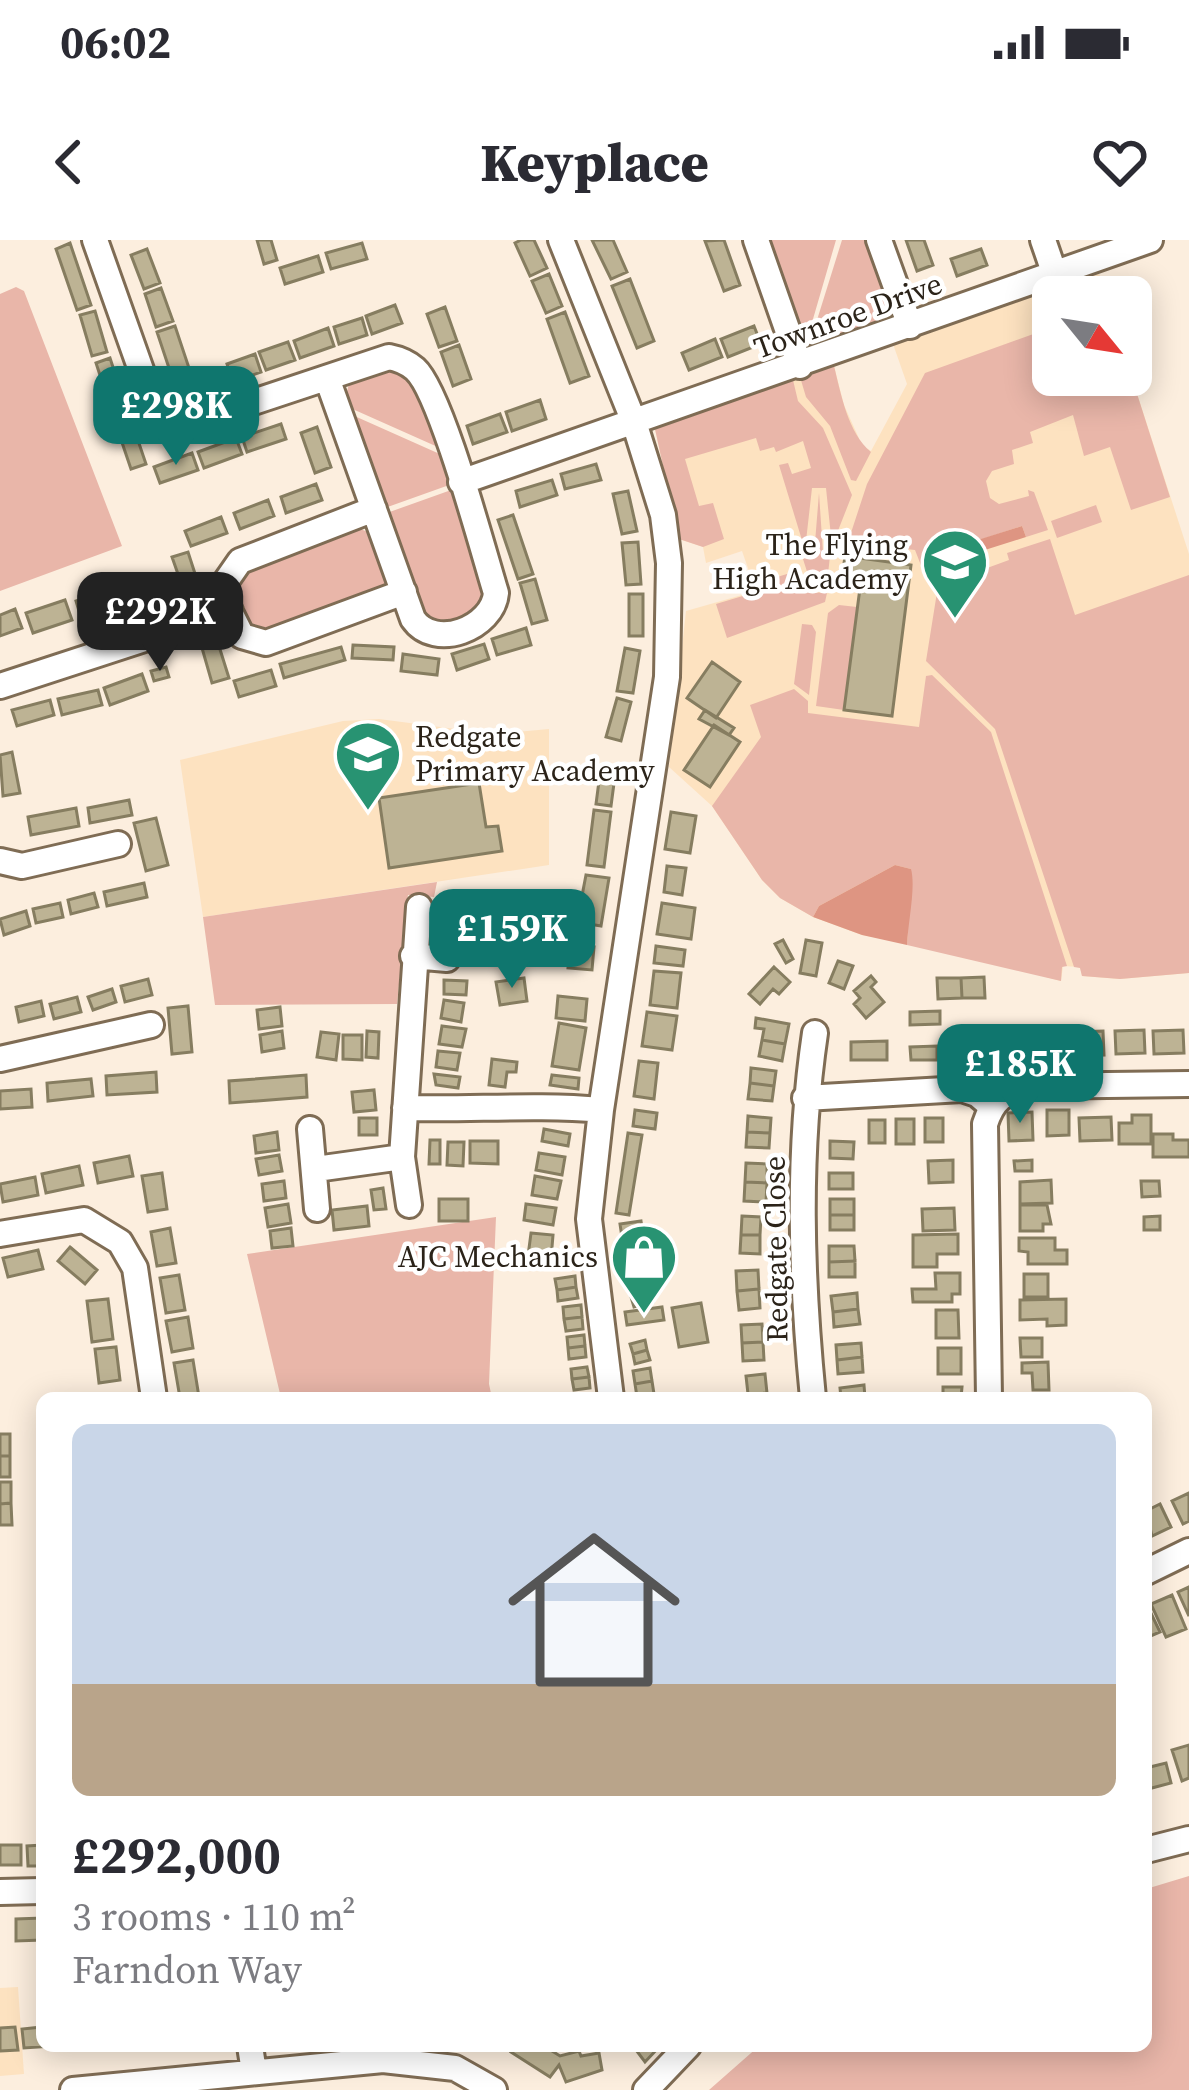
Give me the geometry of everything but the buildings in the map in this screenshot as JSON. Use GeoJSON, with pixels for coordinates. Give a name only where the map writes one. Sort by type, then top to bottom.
{"type":"FeatureCollection","features":[{"type":"Feature","properties":{"kind":"street"},"geometry":{"type":"LineString","coordinates":[[95,240],[152,401],[160,415],[171,421],[188,424],[389,357],[418,370],[429,390],[496,593],[495,608],[483,621],[444,635],[419,628],[413,619],[327,378]]}},
{"type":"Feature","properties":{"kind":"street"},"geometry":{"type":"LineString","coordinates":[[561,240],[634,422],[663,515],[669,563],[671,631],[656,767],[601,1110],[589,1219],[610,1392]]}},
{"type":"Feature","properties":{"kind":"street"},"geometry":{"type":"LineString","coordinates":[[756,240],[800,366]]}},
{"type":"Feature","properties":{"kind":"street"},"geometry":{"type":"LineString","coordinates":[[879,240],[910,326]]}},
{"type":"Feature","properties":{"kind":"street"},"geometry":{"type":"LineString","coordinates":[[1043,240],[1054,272]]}},
{"type":"Feature","properties":{"kind":"street","name":"Townroe Drive"},"geometry":{"type":"LineString","coordinates":[[461,482],[1150,240]]}},
{"type":"Feature","properties":{"kind":"street"},"geometry":{"type":"LineString","coordinates":[[374,509],[240,561],[224,584],[230,611],[242,636],[266,643],[404,592]]}},
{"type":"Feature","properties":{"kind":"street"},"geometry":{"type":"LineString","coordinates":[[0,686],[230,611]]}},
{"type":"Feature","properties":{"kind":"street"},"geometry":{"type":"LineString","coordinates":[[0,861],[22,866],[118,844]]}},
{"type":"Feature","properties":{"kind":"street"},"geometry":{"type":"LineString","coordinates":[[409,1204],[402,1156],[419,907]]}},
{"type":"Feature","properties":{"kind":"street"},"geometry":{"type":"LineString","coordinates":[[413,956],[447,959]]}},
{"type":"Feature","properties":{"kind":"street"},"geometry":{"type":"LineString","coordinates":[[0,1059],[151,1025]]}},
{"type":"Feature","properties":{"kind":"street","name":"Redgate Close"},"geometry":{"type":"LineString","coordinates":[[812,1392],[803,1299],[806,1098],[815,1033]]}},
{"type":"Feature","properties":{"kind":"street"},"geometry":{"type":"LineString","coordinates":[[989,1392],[986,1124],[991,1106],[1004,1093],[1027,1086],[1189,1084]]}},
{"type":"Feature","properties":{"kind":"street"},"geometry":{"type":"LineString","coordinates":[[806,1098],[962,1089],[991,1106]]}},
{"type":"Feature","properties":{"kind":"street"},"geometry":{"type":"LineString","coordinates":[[405,1108],[481,1110],[538,1105],[601,1110]]}},
{"type":"Feature","properties":{"kind":"street"},"geometry":{"type":"LineString","coordinates":[[310,1129],[317,1209]]}},
{"type":"Feature","properties":{"kind":"street"},"geometry":{"type":"LineString","coordinates":[[316,1169],[402,1156]]}},
{"type":"Feature","properties":{"kind":"street"},"geometry":{"type":"LineString","coordinates":[[0,1234],[84,1220],[120,1242],[135,1268],[153,1392]]}},
{"type":"Feature","properties":{"kind":"street"},"geometry":{"type":"LineString","coordinates":[[1152,1568],[1189,1552]]}},
{"type":"Feature","properties":{"kind":"street"},"geometry":{"type":"LineString","coordinates":[[1152,1848],[1189,1839]]}},
{"type":"Feature","properties":{"kind":"street"},"geometry":{"type":"LineString","coordinates":[[0,1892],[36,1891]]}},
{"type":"Feature","properties":{"kind":"street"},"geometry":{"type":"LineString","coordinates":[[251,2052],[254,2072]]}},
{"type":"Feature","properties":{"kind":"street"},"geometry":{"type":"LineString","coordinates":[[646,2090],[682,2052]]}},
{"type":"Feature","properties":{"kind":"street"},"geometry":{"type":"LineString","coordinates":[[73,2090],[383,2060],[454,2068],[494,2090]]}},
{"type":"Feature","properties":{"kind":"shaded area"},"geometry":{"type":"Polygon","coordinates":[[[764,240],[836,240],[804,350],[764,240]]]}},
{"type":"Feature","properties":{"kind":"shaded area"},"geometry":{"type":"Polygon","coordinates":[[[842,240],[872,240],[896,310],[890,323],[807,352],[842,240]]]}},
{"type":"Feature","properties":{"kind":"shaded area"},"geometry":{"type":"Polygon","coordinates":[[[16,287],[24,291],[122,546],[0,591],[0,294],[16,287]]]}},
{"type":"Feature","properties":{"kind":"shaded area","name":"The Flying High Academy"},"geometry":{"type":"Polygon","coordinates":[[[1032,296],[1032,396],[1138,396],[1189,554],[1189,973],[1120,979],[1082,976],[1080,967],[1063,966],[1061,981],[952,952],[862,935],[813,917],[780,898],[762,880],[712,806],[669,767],[686,611],[756,591],[742,551],[706,563],[703,547],[679,539],[655,429],[834,366],[844,405],[862,445],[871,451],[907,384],[893,344],[1032,296]]]}},
{"type":"Feature","properties":{"kind":"shaded area"},"geometry":{"type":"Polygon","coordinates":[[[1032,335],[1032,396],[1138,396],[1170,497],[1131,510],[1110,447],[1084,456],[1073,415],[1030,432],[1033,443],[1012,450],[1014,464],[992,471],[986,481],[990,498],[999,504],[1029,496],[1028,490],[1034,492],[1048,530],[1026,537],[1022,526],[943,552],[947,562],[934,572],[922,568],[915,550],[897,548],[895,555],[846,548],[867,484],[925,373],[1032,335]]]}},
{"type":"Feature","properties":{"kind":"shaded area"},"geometry":{"type":"Polygon","coordinates":[[[834,366],[851,424],[871,452],[856,481],[851,480],[830,426],[806,397],[800,377],[834,366]]]}},
{"type":"Feature","properties":{"kind":"shaded area"},"geometry":{"type":"Polygon","coordinates":[[[386,367],[413,377],[440,448],[348,407],[349,384],[386,367]]]}},
{"type":"Feature","properties":{"kind":"shaded area"},"geometry":{"type":"Polygon","coordinates":[[[793,380],[798,401],[823,428],[852,495],[832,546],[826,488],[812,488],[805,550],[779,465],[788,463],[792,474],[811,468],[803,441],[776,452],[774,447],[760,451],[756,438],[685,459],[699,506],[713,503],[724,539],[703,547],[679,539],[655,429],[793,380]]]}},
{"type":"Feature","properties":{"kind":"shaded area"},"geometry":{"type":"Polygon","coordinates":[[[350,414],[442,455],[452,484],[382,509],[350,414]]]}},
{"type":"Feature","properties":{"kind":"shaded area"},"geometry":{"type":"Polygon","coordinates":[[[454,489],[490,595],[485,610],[442,629],[424,624],[384,514],[454,489]]]}},
{"type":"Feature","properties":{"kind":"shaded area"},"geometry":{"type":"Polygon","coordinates":[[[819,493],[823,553],[830,556],[827,583],[810,581],[803,559],[814,555],[819,493]]]}},
{"type":"Feature","properties":{"kind":"shaded area"},"geometry":{"type":"Polygon","coordinates":[[[1096,505],[1102,522],[1057,538],[1051,521],[1096,505]]]}},
{"type":"Feature","properties":{"kind":"shaded area"},"geometry":{"type":"Polygon","coordinates":[[[1022,526],[1026,537],[947,562],[943,551],[1022,526]]]}},
{"type":"Feature","properties":{"kind":"shaded area"},"geometry":{"type":"Polygon","coordinates":[[[356,527],[377,536],[389,585],[265,636],[243,624],[234,578],[246,566],[356,527]]]}},
{"type":"Feature","properties":{"kind":"shaded area"},"geometry":{"type":"Polygon","coordinates":[[[1050,539],[1075,615],[1189,575],[1189,973],[1120,979],[1082,976],[1080,968],[1074,967],[995,729],[926,661],[938,586],[1009,560],[1007,553],[1050,539]]]}},
{"type":"Feature","properties":{"kind":"shaded area"},"geometry":{"type":"Polygon","coordinates":[[[797,571],[803,592],[827,593],[825,602],[727,638],[716,604],[756,592],[754,584],[797,571]]]}},
{"type":"Feature","properties":{"kind":"shaded area"},"geometry":{"type":"Polygon","coordinates":[[[839,605],[857,607],[844,710],[816,706],[828,613],[839,605]]]}},
{"type":"Feature","properties":{"kind":"shaded area"},"geometry":{"type":"Polygon","coordinates":[[[802,624],[812,625],[816,632],[809,695],[794,684],[802,624]]]}},
{"type":"Feature","properties":{"kind":"shaded area"},"geometry":{"type":"Polygon","coordinates":[[[932,675],[991,732],[1067,966],[1062,967],[1061,981],[907,945],[911,869],[895,865],[819,906],[813,917],[780,898],[762,880],[712,806],[761,737],[750,705],[794,689],[808,701],[808,713],[919,727],[926,676],[932,675]]]}},
{"type":"Feature","properties":{"kind":"shaded area","name":"Redgate Primary Academy"},"geometry":{"type":"Polygon","coordinates":[[[379,719],[494,734],[549,729],[549,865],[203,917],[180,760],[343,721],[379,719]]]}},
{"type":"Feature","properties":{"kind":"shaded area"},"geometry":{"type":"Polygon","coordinates":[[[895,865],[911,869],[907,945],[813,917],[819,906],[895,865]]]}},
{"type":"Feature","properties":{"kind":"shaded area"},"geometry":{"type":"Polygon","coordinates":[[[437,882],[434,897],[408,895],[397,1004],[215,1005],[203,917],[437,882]]]}},
{"type":"Feature","properties":{"kind":"shaded area"},"geometry":{"type":"Polygon","coordinates":[[[496,1217],[491,1392],[280,1392],[247,1254],[496,1217]]]}},
{"type":"Feature","properties":{"kind":"shaded area"},"geometry":{"type":"Polygon","coordinates":[[[1189,1876],[1189,2090],[709,2090],[752,2052],[1152,2052],[1152,1887],[1189,1876]]]}},
{"type":"Feature","properties":{"kind":"shaded area"},"geometry":{"type":"Polygon","coordinates":[[[18,1987],[24,2074],[0,2076],[0,1988],[18,1987]]]}},
{"type":"Feature","properties":{"kind":"place","name":"The Flying High Academy"},"geometry":{"type":"Point","coordinates":[955,621]}},
{"type":"Feature","properties":{"kind":"place","name":"Redgate Primary Academy"},"geometry":{"type":"Point","coordinates":[368,813]}},
{"type":"Feature","properties":{"kind":"place","name":"AJC Mechanics"},"geometry":{"type":"Point","coordinates":[644,1316]}}]}
